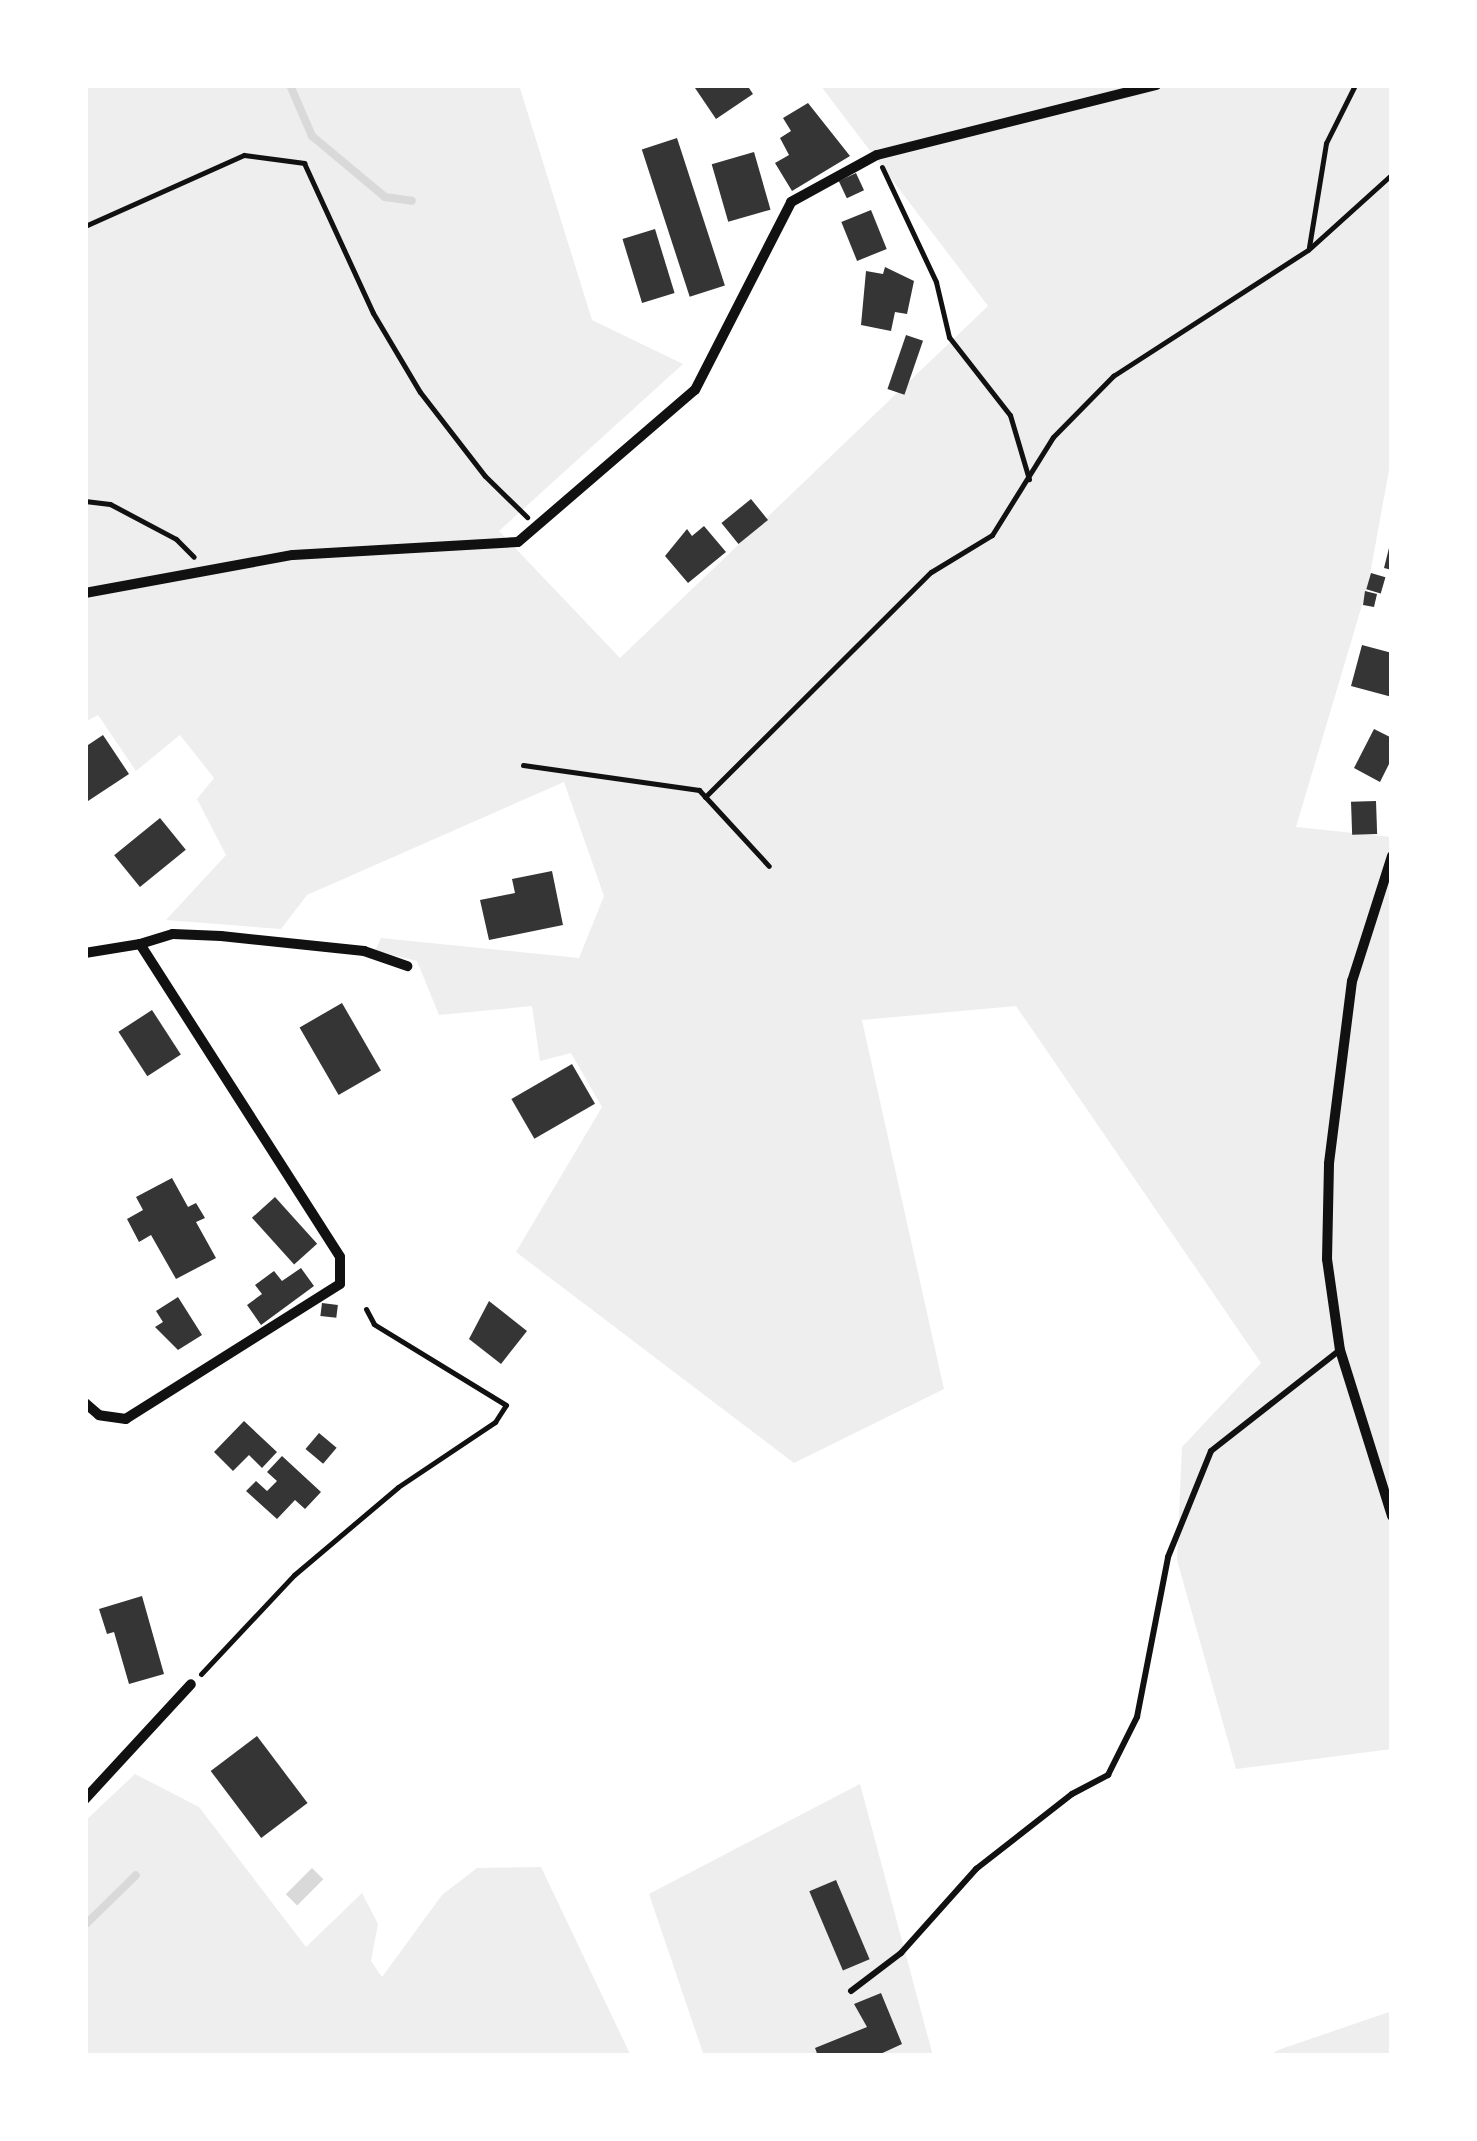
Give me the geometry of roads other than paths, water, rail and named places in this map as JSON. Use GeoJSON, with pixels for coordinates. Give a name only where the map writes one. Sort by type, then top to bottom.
{"type":"FeatureCollection","features":[{"type":"Feature","properties":{"kind":"street"},"geometry":{"type":"LineString","coordinates":[[85,593],[293,554],[518,542],[694,390],[791,202],[877,155],[1156,85]]}},
{"type":"Feature","properties":{"kind":"street"},"geometry":{"type":"LineString","coordinates":[[1392,856],[1352,981],[1329,1164],[1327,1260],[1340,1350],[1392,1516]]}},
{"type":"Feature","properties":{"kind":"street"},"geometry":{"type":"LineString","coordinates":[[85,953],[173,934],[364,951],[407,966]]}},
{"type":"Feature","properties":{"kind":"street"},"geometry":{"type":"LineString","coordinates":[[85,1403],[99,1415],[126,1419],[340,1284],[340,1257],[140,944]]}},
{"type":"Feature","properties":{"kind":"street"},"geometry":{"type":"LineString","coordinates":[[85,1799],[191,1684]]}},
{"type":"Feature","properties":{"kind":"lane"},"geometry":{"type":"LineString","coordinates":[[851,1990],[901,1953],[976,1869],[1072,1794],[1108,1774],[1138,1717],[1168,1557],[1212,1451],[1340,1350]]}},
{"type":"Feature","properties":{"kind":"waterway"},"geometry":{"type":"LineString","coordinates":[[290,85],[312,136],[385,197],[412,201]]}},
{"type":"Feature","properties":{"kind":"waterway"},"geometry":{"type":"LineString","coordinates":[[85,1925],[136,1875]]}}]}
